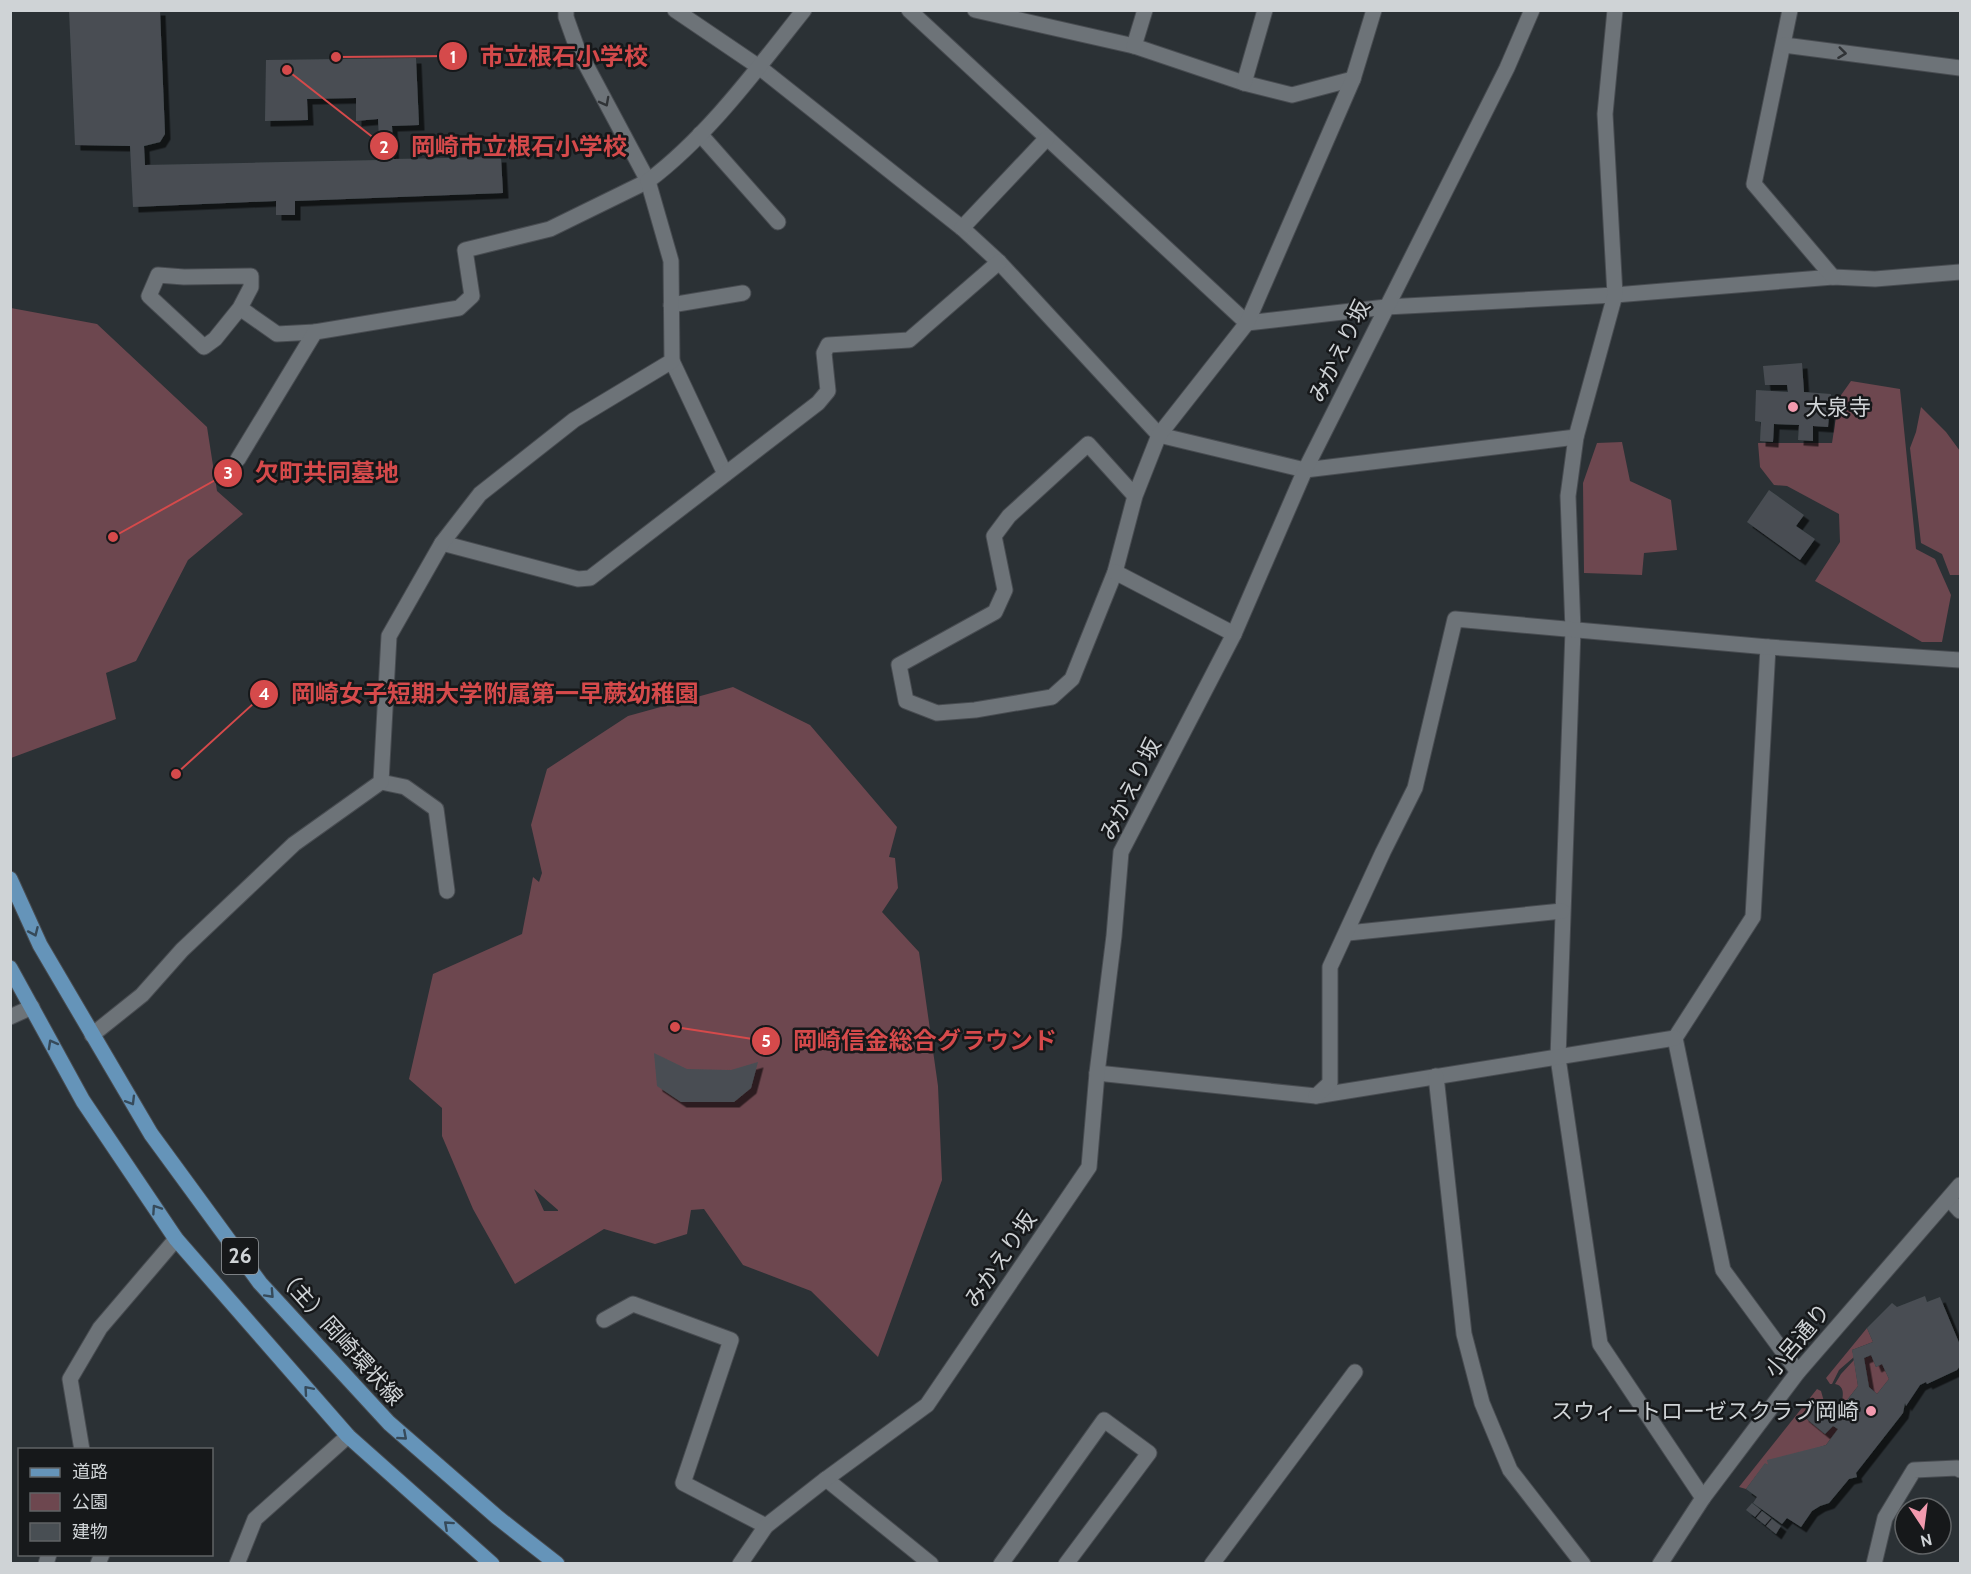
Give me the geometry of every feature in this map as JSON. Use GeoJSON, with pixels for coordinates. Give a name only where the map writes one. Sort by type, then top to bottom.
{"type":"FeatureCollection","features":[{"type":"Feature","properties":{"kind":"main road","name":"（主）岡崎環状線"},"geometry":{"type":"LineString","coordinates":[[10,879],[40,945],[151,1134],[260,1282],[389,1423],[497,1517],[557,1563]]}},
{"type":"Feature","properties":{"kind":"main road","name":"26"},"geometry":{"type":"LineString","coordinates":[[10,968],[83,1101],[176,1239],[348,1436],[492,1563]]}},
{"type":"Feature","properties":{"kind":"street"},"geometry":{"type":"LineString","coordinates":[[566,10],[566,17],[577,48],[648,181],[671,261],[672,361],[724,474]]}},
{"type":"Feature","properties":{"kind":"street"},"geometry":{"type":"LineString","coordinates":[[675,10],[759,67],[962,228],[999,262],[1159,435],[1305,470],[1576,437]]}},
{"type":"Feature","properties":{"kind":"street"},"geometry":{"type":"LineString","coordinates":[[240,309],[277,334],[315,332],[459,308],[472,296],[465,250],[550,230],[648,181],[700,134],[759,67],[804,10]]}},
{"type":"Feature","properties":{"kind":"street"},"geometry":{"type":"LineString","coordinates":[[909,10],[1247,323],[1386,307],[1615,295],[1833,277],[1875,279],[1960,272]]}},
{"type":"Feature","properties":{"kind":"street"},"geometry":{"type":"LineString","coordinates":[[975,10],[1134,46],[1244,83],[1292,95],[1353,79]]}},
{"type":"Feature","properties":{"kind":"street"},"geometry":{"type":"LineString","coordinates":[[1134,46],[1145,10]]}},
{"type":"Feature","properties":{"kind":"street"},"geometry":{"type":"LineString","coordinates":[[1244,83],[1265,10]]}},
{"type":"Feature","properties":{"kind":"street"},"geometry":{"type":"LineString","coordinates":[[1135,496],[1088,444],[1009,516],[994,536],[1005,590],[995,612],[899,665],[906,701],[937,713],[975,710],[1052,697],[1072,680],[1115,572],[1135,496],[1159,435],[1247,323],[1353,79],[1374,10]]}},
{"type":"Feature","properties":{"kind":"street","name":"みかえり坂"},"geometry":{"type":"LineString","coordinates":[[740,1563],[766,1527],[826,1479],[927,1405],[1089,1167],[1121,852],[1234,634],[1305,470],[1508,68],[1532,10]]}},
{"type":"Feature","properties":{"kind":"street"},"geometry":{"type":"LineString","coordinates":[[1615,10],[1605,114],[1615,295],[1576,437],[1568,496],[1573,630],[1557,1058],[1600,1344],[1703,1498]]}},
{"type":"Feature","properties":{"kind":"street"},"geometry":{"type":"LineString","coordinates":[[1790,10],[1754,184],[1833,277]]}},
{"type":"Feature","properties":{"kind":"street"},"geometry":{"type":"LineString","coordinates":[[1784,45],[1960,68]]}},
{"type":"Feature","properties":{"kind":"street"},"geometry":{"type":"LineString","coordinates":[[700,134],[778,222]]}},
{"type":"Feature","properties":{"kind":"street"},"geometry":{"type":"LineString","coordinates":[[962,228],[1047,138]]}},
{"type":"Feature","properties":{"kind":"street"},"geometry":{"type":"LineString","coordinates":[[442,543],[578,579],[590,578],[818,402],[828,391],[824,353],[828,345],[909,340],[999,262]]}},
{"type":"Feature","properties":{"kind":"street"},"geometry":{"type":"LineString","coordinates":[[158,275],[251,276],[251,287],[240,309],[215,339],[204,347],[149,296],[158,275]]}},
{"type":"Feature","properties":{"kind":"street"},"geometry":{"type":"LineString","coordinates":[[671,305],[743,292]]}},
{"type":"Feature","properties":{"kind":"street"},"geometry":{"type":"LineString","coordinates":[[238,459],[315,332]]}},
{"type":"Feature","properties":{"kind":"street"},"geometry":{"type":"LineString","coordinates":[[381,782],[389,636],[442,543],[480,494],[574,420],[672,361]]}},
{"type":"Feature","properties":{"kind":"street"},"geometry":{"type":"LineString","coordinates":[[1115,572],[1234,634]]}},
{"type":"Feature","properties":{"kind":"street"},"geometry":{"type":"LineString","coordinates":[[1316,1096],[1330,1083],[1330,967],[1415,788],[1455,619],[1768,647],[1960,660]]}},
{"type":"Feature","properties":{"kind":"street"},"geometry":{"type":"LineString","coordinates":[[1768,647],[1753,917],[1675,1038],[1723,1270],[1798,1372]]}},
{"type":"Feature","properties":{"kind":"street"},"geometry":{"type":"LineString","coordinates":[[92,1035],[142,995],[182,950],[294,844],[381,782],[405,787],[436,809],[447,891]]}},
{"type":"Feature","properties":{"kind":"street"},"geometry":{"type":"LineString","coordinates":[[1348,933],[1562,911]]}},
{"type":"Feature","properties":{"kind":"street"},"geometry":{"type":"LineString","coordinates":[[10,1017],[32,1007]]}},
{"type":"Feature","properties":{"kind":"street"},"geometry":{"type":"LineString","coordinates":[[1097,1073],[1316,1096],[1675,1038]]}},
{"type":"Feature","properties":{"kind":"street"},"geometry":{"type":"LineString","coordinates":[[1436,1076],[1464,1334],[1482,1403],[1510,1470],[1583,1563]]}},
{"type":"Feature","properties":{"kind":"street","name":"小呂通り"},"geometry":{"type":"LineString","coordinates":[[1660,1563],[1703,1498],[1798,1372],[1960,1185]]}},
{"type":"Feature","properties":{"kind":"street"},"geometry":{"type":"LineString","coordinates":[[1948,1199],[1960,1210]]}},
{"type":"Feature","properties":{"kind":"street"},"geometry":{"type":"LineString","coordinates":[[82,1448],[70,1379],[100,1328],[176,1239]]}},
{"type":"Feature","properties":{"kind":"street"},"geometry":{"type":"LineString","coordinates":[[604,1320],[633,1305],[731,1340],[683,1483],[766,1527]]}},
{"type":"Feature","properties":{"kind":"street"},"geometry":{"type":"LineString","coordinates":[[1212,1563],[1355,1372]]}},
{"type":"Feature","properties":{"kind":"street"},"geometry":{"type":"LineString","coordinates":[[1001,1563],[1104,1420],[1149,1453],[1066,1563]]}},
{"type":"Feature","properties":{"kind":"street"},"geometry":{"type":"LineString","coordinates":[[237,1563],[255,1519],[348,1436]]}},
{"type":"Feature","properties":{"kind":"street"},"geometry":{"type":"LineString","coordinates":[[1874,1563],[1885,1518],[1914,1470],[1957,1468],[1960,1470]]}},
{"type":"Feature","properties":{"kind":"street"},"geometry":{"type":"LineString","coordinates":[[826,1479],[931,1563]]}},
{"type":"Feature","properties":{"kind":"green space"},"geometry":{"type":"Polygon","coordinates":[[[11,308],[97,324],[207,427],[217,491],[243,514],[188,560],[136,661],[106,673],[116,719],[11,758],[11,308]]]}},
{"type":"Feature","properties":{"kind":"green space"},"geometry":{"type":"Polygon","coordinates":[[[1851,381],[1900,389],[1916,549],[1935,559],[1951,595],[1942,642],[1922,642],[1815,581],[1840,542],[1839,514],[1787,486],[1774,485],[1760,467],[1758,443],[1832,443],[1839,398],[1851,381]]]}},
{"type":"Feature","properties":{"kind":"green space"},"geometry":{"type":"Polygon","coordinates":[[[1921,407],[1946,432],[1960,451],[1960,575],[1950,575],[1942,554],[1921,543],[1910,448],[1921,407]]]}},
{"type":"Feature","properties":{"kind":"green space"},"geometry":{"type":"Polygon","coordinates":[[[1622,442],[1630,481],[1671,500],[1677,550],[1644,553],[1642,575],[1584,573],[1583,483],[1597,443],[1622,442]]]}},
{"type":"Feature","properties":{"kind":"green space"},"geometry":{"type":"Polygon","coordinates":[[[733,687],[810,725],[897,827],[889,857],[895,858],[898,888],[882,912],[919,952],[938,1086],[942,1180],[878,1357],[811,1291],[743,1265],[704,1209],[691,1210],[687,1234],[655,1244],[604,1229],[515,1284],[473,1209],[442,1136],[442,1108],[409,1079],[433,974],[522,934],[533,877],[539,882],[542,873],[531,825],[547,769],[628,716],[733,687]],[[534,1189],[544,1211],[558,1210],[534,1189]]]}},
{"type":"Feature","properties":{"kind":"green space"},"geometry":{"type":"Polygon","coordinates":[[[1867,1328],[1873,1342],[1852,1350],[1854,1357],[1839,1370],[1830,1384],[1826,1378],[1867,1328]]]}},
{"type":"Feature","properties":{"kind":"green space"},"geometry":{"type":"Polygon","coordinates":[[[1871,1355],[1876,1367],[1882,1364],[1889,1379],[1877,1394],[1869,1387],[1864,1358],[1871,1355]]]}},
{"type":"Feature","properties":{"kind":"green space"},"geometry":{"type":"Polygon","coordinates":[[[1854,1360],[1858,1386],[1844,1404],[1842,1389],[1835,1384],[1854,1360]]]}},
{"type":"Feature","properties":{"kind":"green space"},"geometry":{"type":"Polygon","coordinates":[[[1817,1389],[1821,1391],[1825,1405],[1841,1409],[1832,1420],[1813,1404],[1803,1416],[1825,1434],[1833,1426],[1838,1429],[1826,1445],[1768,1465],[1765,1464],[1746,1489],[1739,1487],[1817,1389]]]}},
{"type":"Feature","properties":{"kind":"building"},"geometry":{"type":"Polygon","coordinates":[[[69,10],[160,10],[165,134],[160,142],[144,146],[145,165],[380,160],[378,119],[356,121],[356,98],[307,99],[308,120],[265,121],[266,60],[416,58],[419,125],[392,126],[394,159],[501,157],[503,193],[295,201],[295,215],[276,215],[276,201],[133,207],[130,146],[75,145],[69,10]]]}},
{"type":"Feature","properties":{"kind":"building","name":"大泉寺"},"geometry":{"type":"Polygon","coordinates":[[[1802,363],[1804,392],[1831,394],[1828,427],[1813,426],[1813,441],[1798,440],[1799,425],[1774,424],[1773,442],[1760,441],[1761,422],[1755,421],[1756,390],[1788,392],[1787,385],[1765,385],[1763,366],[1802,363]]]}},
{"type":"Feature","properties":{"kind":"building"},"geometry":{"type":"Polygon","coordinates":[[[1769,490],[1804,515],[1796,526],[1815,539],[1800,560],[1747,522],[1769,490]]]}},
{"type":"Feature","properties":{"kind":"building"},"geometry":{"type":"Polygon","coordinates":[[[654,1053],[687,1069],[731,1070],[758,1062],[751,1088],[734,1102],[681,1102],[657,1086],[654,1053]]]}},
{"type":"Feature","properties":{"kind":"building","name":"スウィートローゼスクラブ岡崎"},"geometry":{"type":"Polygon","coordinates":[[[1925,1296],[1927,1302],[1940,1297],[1960,1345],[1960,1366],[1957,1370],[1920,1385],[1906,1406],[1905,1403],[1903,1413],[1856,1473],[1857,1477],[1849,1479],[1829,1503],[1812,1511],[1801,1527],[1787,1518],[1782,1524],[1753,1503],[1757,1497],[1746,1489],[1765,1463],[1768,1465],[1767,1460],[1826,1445],[1838,1429],[1833,1426],[1825,1434],[1803,1416],[1813,1404],[1832,1420],[1858,1386],[1852,1350],[1873,1342],[1867,1328],[1892,1303],[1897,1307],[1925,1296]],[[1871,1355],[1864,1358],[1869,1387],[1877,1394],[1889,1379],[1882,1364],[1876,1367],[1871,1355]]]}},
{"type":"Feature","properties":{"kind":"building"},"geometry":{"type":"Polygon","coordinates":[[[1752,1503],[1761,1510],[1755,1517],[1746,1510],[1752,1503]]]}},
{"type":"Feature","properties":{"kind":"building"},"geometry":{"type":"Polygon","coordinates":[[[1762,1511],[1771,1518],[1765,1525],[1756,1518],[1762,1511]]]}},
{"type":"Feature","properties":{"kind":"building"},"geometry":{"type":"Polygon","coordinates":[[[1772,1519],[1781,1526],[1776,1534],[1766,1526],[1772,1519]]]}},
{"type":"Feature","properties":{"kind":"place","name":"市立根石小学校"},"geometry":{"type":"Point","coordinates":[336,57]}},
{"type":"Feature","properties":{"kind":"place","name":"岡崎市立根石小学校"},"geometry":{"type":"Point","coordinates":[287,70]}},
{"type":"Feature","properties":{"kind":"place","name":"大泉寺"},"geometry":{"type":"Point","coordinates":[1793,407]}},
{"type":"Feature","properties":{"kind":"place","name":"欠町共同墓地"},"geometry":{"type":"Point","coordinates":[113,537]}},
{"type":"Feature","properties":{"kind":"place","name":"岡崎女子短期大学附属第一早蕨幼稚園"},"geometry":{"type":"Point","coordinates":[176,774]}},
{"type":"Feature","properties":{"kind":"place","name":"岡崎信金総合グラウンド"},"geometry":{"type":"Point","coordinates":[675,1027]}},
{"type":"Feature","properties":{"kind":"place","name":"スウィートローゼスクラブ岡崎"},"geometry":{"type":"Point","coordinates":[1871,1411]}}]}
